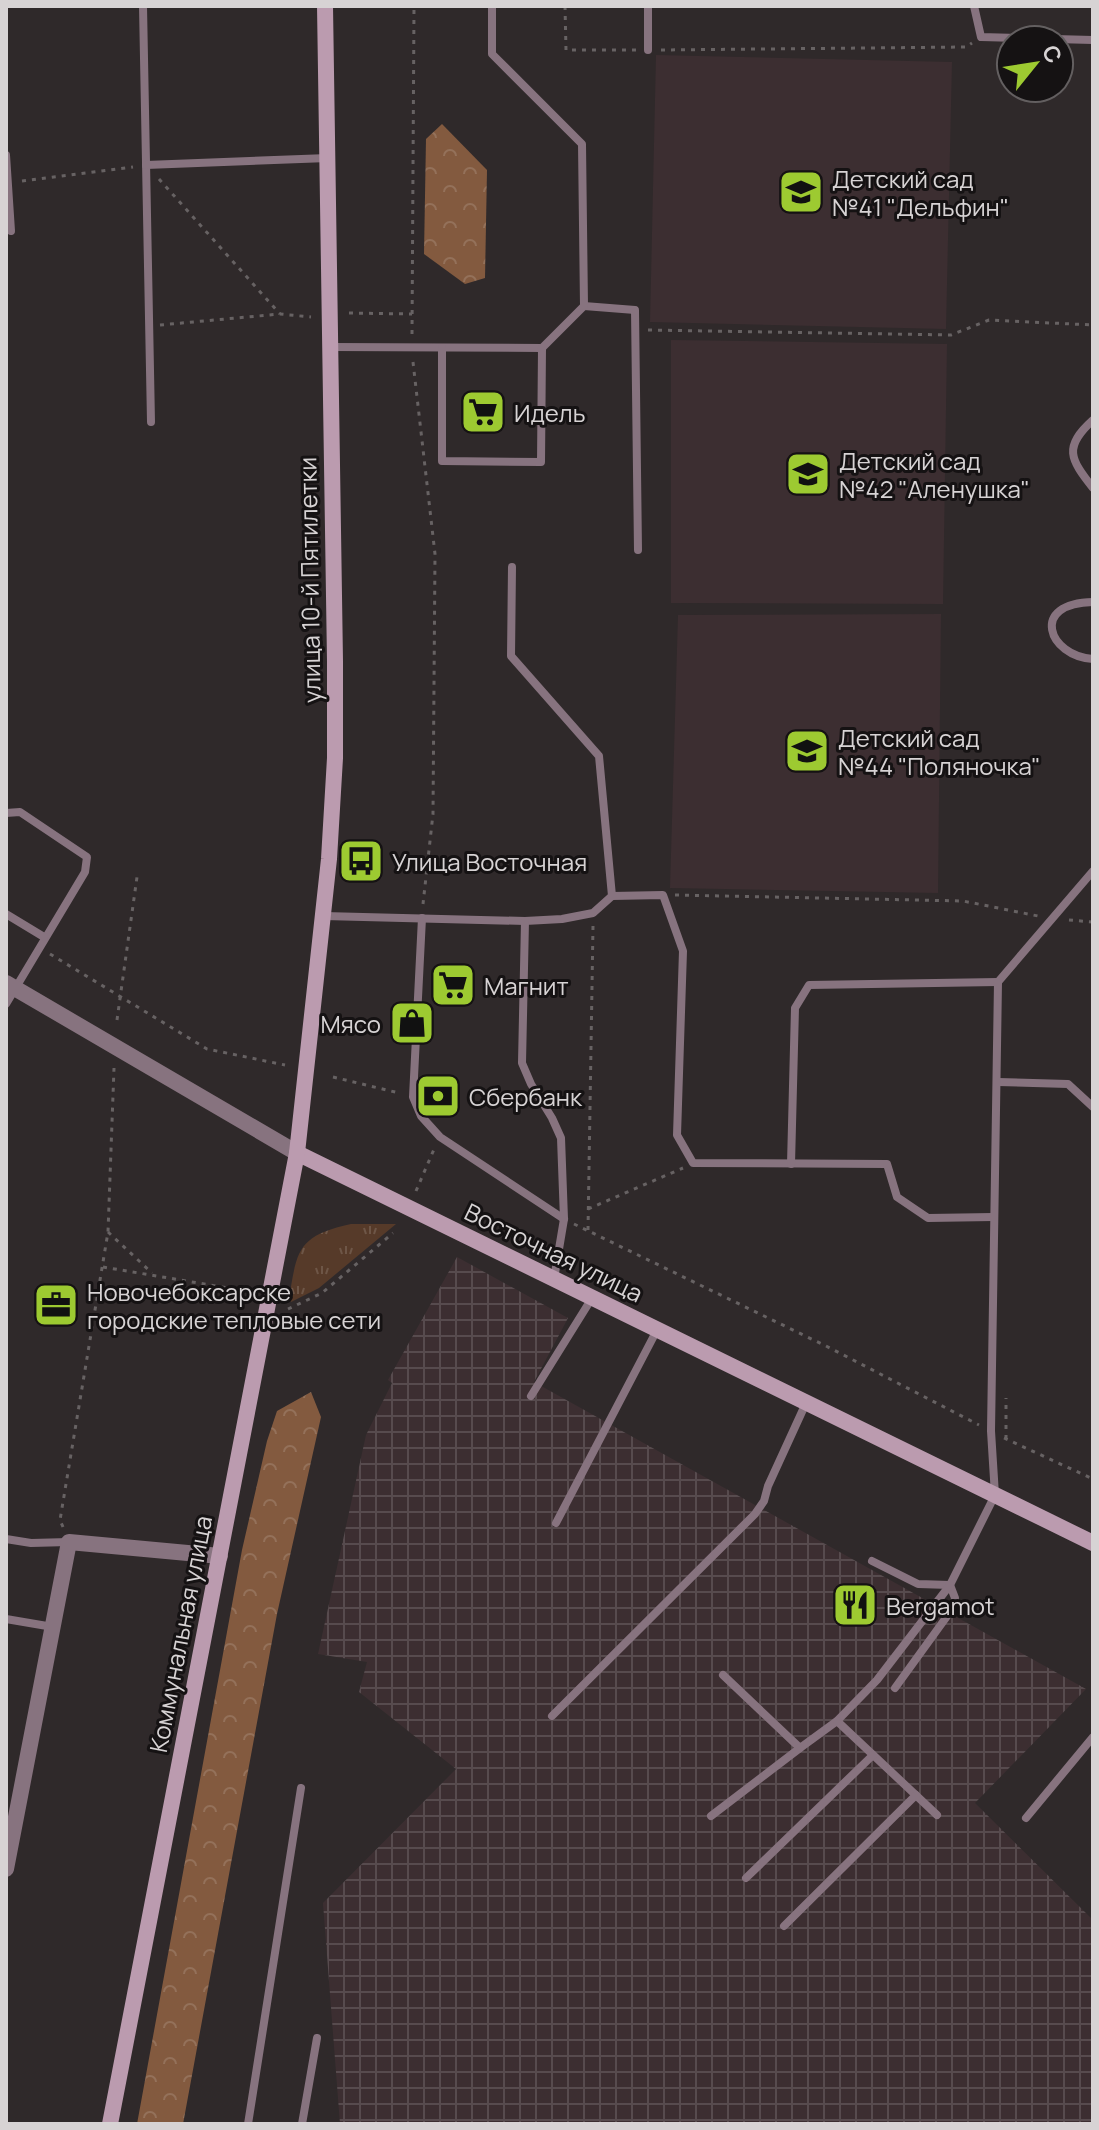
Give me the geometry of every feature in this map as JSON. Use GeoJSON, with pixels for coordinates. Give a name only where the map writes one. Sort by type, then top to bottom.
{"type":"FeatureCollection","features":[{"type":"Feature","properties":{"kind":"main road","name":"улица 10-й Пятилетки"},"geometry":{"type":"LineString","coordinates":[[297,1153],[324,916],[335,758],[325,6]]}},
{"type":"Feature","properties":{"kind":"main road","name":"Восточная улица"},"geometry":{"type":"LineString","coordinates":[[297,1153],[1093,1543]]}},
{"type":"Feature","properties":{"kind":"main road","name":"Коммунальная улица"},"geometry":{"type":"LineString","coordinates":[[110,2124],[297,1153]]}},
{"type":"Feature","properties":{"kind":"street","name":"Восточная улица"},"geometry":{"type":"LineString","coordinates":[[10,986],[297,1153]]}},
{"type":"Feature","properties":{"kind":"street"},"geometry":{"type":"LineString","coordinates":[[6,1869],[69,1542],[220,1556]]}},
{"type":"Feature","properties":{"kind":"lane"},"geometry":{"type":"LineString","coordinates":[[143,6],[151,422]]}},
{"type":"Feature","properties":{"kind":"lane"},"geometry":{"type":"LineString","coordinates":[[442,348],[442,461],[541,462],[542,348],[584,306],[582,144],[492,54],[492,6]]}},
{"type":"Feature","properties":{"kind":"lane"},"geometry":{"type":"LineString","coordinates":[[648,6],[648,50]]}},
{"type":"Feature","properties":{"kind":"lane"},"geometry":{"type":"LineString","coordinates":[[974,6],[981,37],[1093,40]]}},
{"type":"Feature","properties":{"kind":"lane"},"geometry":{"type":"LineString","coordinates":[[6,155],[11,231]]}},
{"type":"Feature","properties":{"kind":"lane"},"geometry":{"type":"LineString","coordinates":[[146,165],[328,158]]}},
{"type":"Feature","properties":{"kind":"lane"},"geometry":{"type":"LineString","coordinates":[[584,306],[635,310],[638,550]]}},
{"type":"Feature","properties":{"kind":"lane"},"geometry":{"type":"LineString","coordinates":[[331,347],[542,348]]}},
{"type":"Feature","properties":{"kind":"lane"},"geometry":{"type":"LineString","coordinates":[[1093,420],[1077,434],[1072,450],[1078,469],[1093,488]]}},
{"type":"Feature","properties":{"kind":"lane"},"geometry":{"type":"LineString","coordinates":[[512,567],[511,656],[599,756],[612,896]]}},
{"type":"Feature","properties":{"kind":"lane"},"geometry":{"type":"LineString","coordinates":[[1093,602],[1076,602],[1061,608],[1053,616],[1051,625],[1054,636],[1066,650],[1081,659],[1093,659]]}},
{"type":"Feature","properties":{"kind":"lane"},"geometry":{"type":"LineString","coordinates":[[6,813],[20,812],[87,857],[85,872],[39,947],[10,986],[6,1004]]}},
{"type":"Feature","properties":{"kind":"lane"},"geometry":{"type":"LineString","coordinates":[[711,1816],[837,1721],[877,1680],[950,1585],[995,1495],[991,1431],[998,982],[1093,871]]}},
{"type":"Feature","properties":{"kind":"lane"},"geometry":{"type":"LineString","coordinates":[[324,916],[525,921],[562,919],[593,913],[612,896],[663,895],[683,951],[677,1135],[693,1163],[887,1164],[897,1197],[928,1218],[993,1217]]}},
{"type":"Feature","properties":{"kind":"lane"},"geometry":{"type":"LineString","coordinates":[[6,914],[44,937]]}},
{"type":"Feature","properties":{"kind":"lane"},"geometry":{"type":"LineString","coordinates":[[422,918],[413,1097],[421,1116],[440,1137],[564,1219]]}},
{"type":"Feature","properties":{"kind":"lane"},"geometry":{"type":"LineString","coordinates":[[525,921],[522,1063],[561,1138],[564,1219],[554,1279]]}},
{"type":"Feature","properties":{"kind":"lane"},"geometry":{"type":"LineString","coordinates":[[791,1164],[795,1008],[809,985],[998,982]]}},
{"type":"Feature","properties":{"kind":"lane"},"geometry":{"type":"LineString","coordinates":[[998,1082],[1068,1084],[1093,1107]]}},
{"type":"Feature","properties":{"kind":"lane"},"geometry":{"type":"LineString","coordinates":[[531,1396],[592,1298]]}},
{"type":"Feature","properties":{"kind":"lane"},"geometry":{"type":"LineString","coordinates":[[556,1523],[657,1329]]}},
{"type":"Feature","properties":{"kind":"lane"},"geometry":{"type":"LineString","coordinates":[[552,1716],[755,1514],[764,1501],[806,1402]]}},
{"type":"Feature","properties":{"kind":"lane"},"geometry":{"type":"LineString","coordinates":[[6,1539],[31,1543],[69,1542]]}},
{"type":"Feature","properties":{"kind":"lane"},"geometry":{"type":"LineString","coordinates":[[872,1561],[918,1584],[950,1585]]}},
{"type":"Feature","properties":{"kind":"lane"},"geometry":{"type":"LineString","coordinates":[[895,1688],[953,1608],[955,1598],[950,1585]]}},
{"type":"Feature","properties":{"kind":"lane"},"geometry":{"type":"LineString","coordinates":[[6,1619],[53,1627]]}},
{"type":"Feature","properties":{"kind":"lane"},"geometry":{"type":"LineString","coordinates":[[723,1675],[800,1748]]}},
{"type":"Feature","properties":{"kind":"lane"},"geometry":{"type":"LineString","coordinates":[[837,1721],[937,1815]]}},
{"type":"Feature","properties":{"kind":"lane"},"geometry":{"type":"LineString","coordinates":[[1026,1818],[1093,1737]]}},
{"type":"Feature","properties":{"kind":"lane"},"geometry":{"type":"LineString","coordinates":[[746,1878],[873,1755]]}},
{"type":"Feature","properties":{"kind":"lane"},"geometry":{"type":"LineString","coordinates":[[248,2124],[301,1788]]}},
{"type":"Feature","properties":{"kind":"lane"},"geometry":{"type":"LineString","coordinates":[[784,1926],[916,1795]]}},
{"type":"Feature","properties":{"kind":"lane"},"geometry":{"type":"LineString","coordinates":[[302,2124],[317,2038]]}},
{"type":"Feature","properties":{"kind":"path"},"geometry":{"type":"LineString","coordinates":[[414,6],[412,347],[435,554],[433,814],[422,918]]}},
{"type":"Feature","properties":{"kind":"path"},"geometry":{"type":"LineString","coordinates":[[565,6],[566,50],[966,47],[981,37]]}},
{"type":"Feature","properties":{"kind":"path"},"geometry":{"type":"LineString","coordinates":[[8,182],[146,165],[280,314]]}},
{"type":"Feature","properties":{"kind":"path"},"geometry":{"type":"LineString","coordinates":[[349,313],[412,314]]}},
{"type":"Feature","properties":{"kind":"path"},"geometry":{"type":"LineString","coordinates":[[149,326],[280,314],[311,317]]}},
{"type":"Feature","properties":{"kind":"path"},"geometry":{"type":"LineString","coordinates":[[636,330],[951,335],[989,320],[1093,325]]}},
{"type":"Feature","properties":{"kind":"path"},"geometry":{"type":"LineString","coordinates":[[117,1020],[137,877]]}},
{"type":"Feature","properties":{"kind":"path"},"geometry":{"type":"LineString","coordinates":[[663,895],[963,901],[1052,919],[1093,922]]}},
{"type":"Feature","properties":{"kind":"path"},"geometry":{"type":"LineString","coordinates":[[588,1230],[593,913]]}},
{"type":"Feature","properties":{"kind":"path"},"geometry":{"type":"LineString","coordinates":[[39,947],[207,1049],[285,1065]]}},
{"type":"Feature","properties":{"kind":"path"},"geometry":{"type":"LineString","coordinates":[[69,1542],[60,1520],[108,1232],[114,1068]]}},
{"type":"Feature","properties":{"kind":"path"},"geometry":{"type":"LineString","coordinates":[[333,1077],[413,1097]]}},
{"type":"Feature","properties":{"kind":"path"},"geometry":{"type":"LineString","coordinates":[[416,1191],[440,1137]]}},
{"type":"Feature","properties":{"kind":"path"},"geometry":{"type":"LineString","coordinates":[[588,1209],[693,1163]]}},
{"type":"Feature","properties":{"kind":"path"},"geometry":{"type":"LineString","coordinates":[[564,1219],[1093,1479]]}},
{"type":"Feature","properties":{"kind":"path"},"geometry":{"type":"LineString","coordinates":[[108,1232],[155,1275]]}},
{"type":"Feature","properties":{"kind":"path"},"geometry":{"type":"LineString","coordinates":[[288,1309],[322,1293],[393,1233]]}},
{"type":"Feature","properties":{"kind":"path"},"geometry":{"type":"LineString","coordinates":[[103,1267],[246,1291],[250,1298]]}},
{"type":"Feature","properties":{"kind":"shaded area","name":"Детский сад №41 \"Дельфин\""},"geometry":{"type":"Polygon","coordinates":[[[656,55],[952,62],[946,329],[650,322],[656,55]]]}},
{"type":"Feature","properties":{"kind":"shaded area","name":"Детский сад №42 \"Аленушка\""},"geometry":{"type":"Polygon","coordinates":[[[671,340],[947,344],[943,604],[671,603],[671,340]]]}},
{"type":"Feature","properties":{"kind":"shaded area","name":"Детский сад №44 \"Поляночка\""},"geometry":{"type":"Polygon","coordinates":[[[941,614],[938,893],[670,888],[678,615],[941,614]]]}},
{"type":"Feature","properties":{"kind":"shaded area"},"geometry":{"type":"Polygon","coordinates":[[[457,1257],[568,1318],[534,1382],[1086,1689],[975,1803],[1093,1920],[1093,2124],[340,2124],[323,1903],[456,1769],[359,1692],[367,1662],[318,1654],[366,1435],[392,1383],[388,1380],[457,1257]]]}},
{"type":"Feature","properties":{"kind":"green space"},"geometry":{"type":"Polygon","coordinates":[[[442,124],[487,170],[485,278],[465,284],[424,254],[426,139],[442,124]]]}},
{"type":"Feature","properties":{"kind":"green space"},"geometry":{"type":"Polygon","coordinates":[[[351,1224],[396,1224],[319,1288],[291,1302],[295,1268],[303,1247],[320,1234],[351,1224]]]}},
{"type":"Feature","properties":{"kind":"green space"},"geometry":{"type":"Polygon","coordinates":[[[311,1392],[321,1417],[277,1614],[183,2124],[137,2124],[242,1550],[267,1441],[277,1411],[311,1392]]]}},
{"type":"Feature","properties":{"kind":"place","name":"Детский сад №41 \"Дельфин\""},"geometry":{"type":"Point","coordinates":[801,192]}},
{"type":"Feature","properties":{"kind":"place","name":"Идель"},"geometry":{"type":"Point","coordinates":[483,412]}},
{"type":"Feature","properties":{"kind":"place","name":"Детский сад №42 \"Аленушка\""},"geometry":{"type":"Point","coordinates":[808,474]}},
{"type":"Feature","properties":{"kind":"place","name":"Детский сад №44 \"Поляночка\""},"geometry":{"type":"Point","coordinates":[807,751]}},
{"type":"Feature","properties":{"kind":"place","name":"Улица Восточная"},"geometry":{"type":"Point","coordinates":[361,861]}},
{"type":"Feature","properties":{"kind":"place","name":"Магнит"},"geometry":{"type":"Point","coordinates":[453,985]}},
{"type":"Feature","properties":{"kind":"place","name":"Мясо"},"geometry":{"type":"Point","coordinates":[412,1023]}},
{"type":"Feature","properties":{"kind":"place","name":"Сбербанк"},"geometry":{"type":"Point","coordinates":[438,1096]}},
{"type":"Feature","properties":{"kind":"place","name":"Новочебоксарске городские тепловые сети"},"geometry":{"type":"Point","coordinates":[56,1305]}},
{"type":"Feature","properties":{"kind":"place","name":"Bergamot"},"geometry":{"type":"Point","coordinates":[855,1605]}}]}
